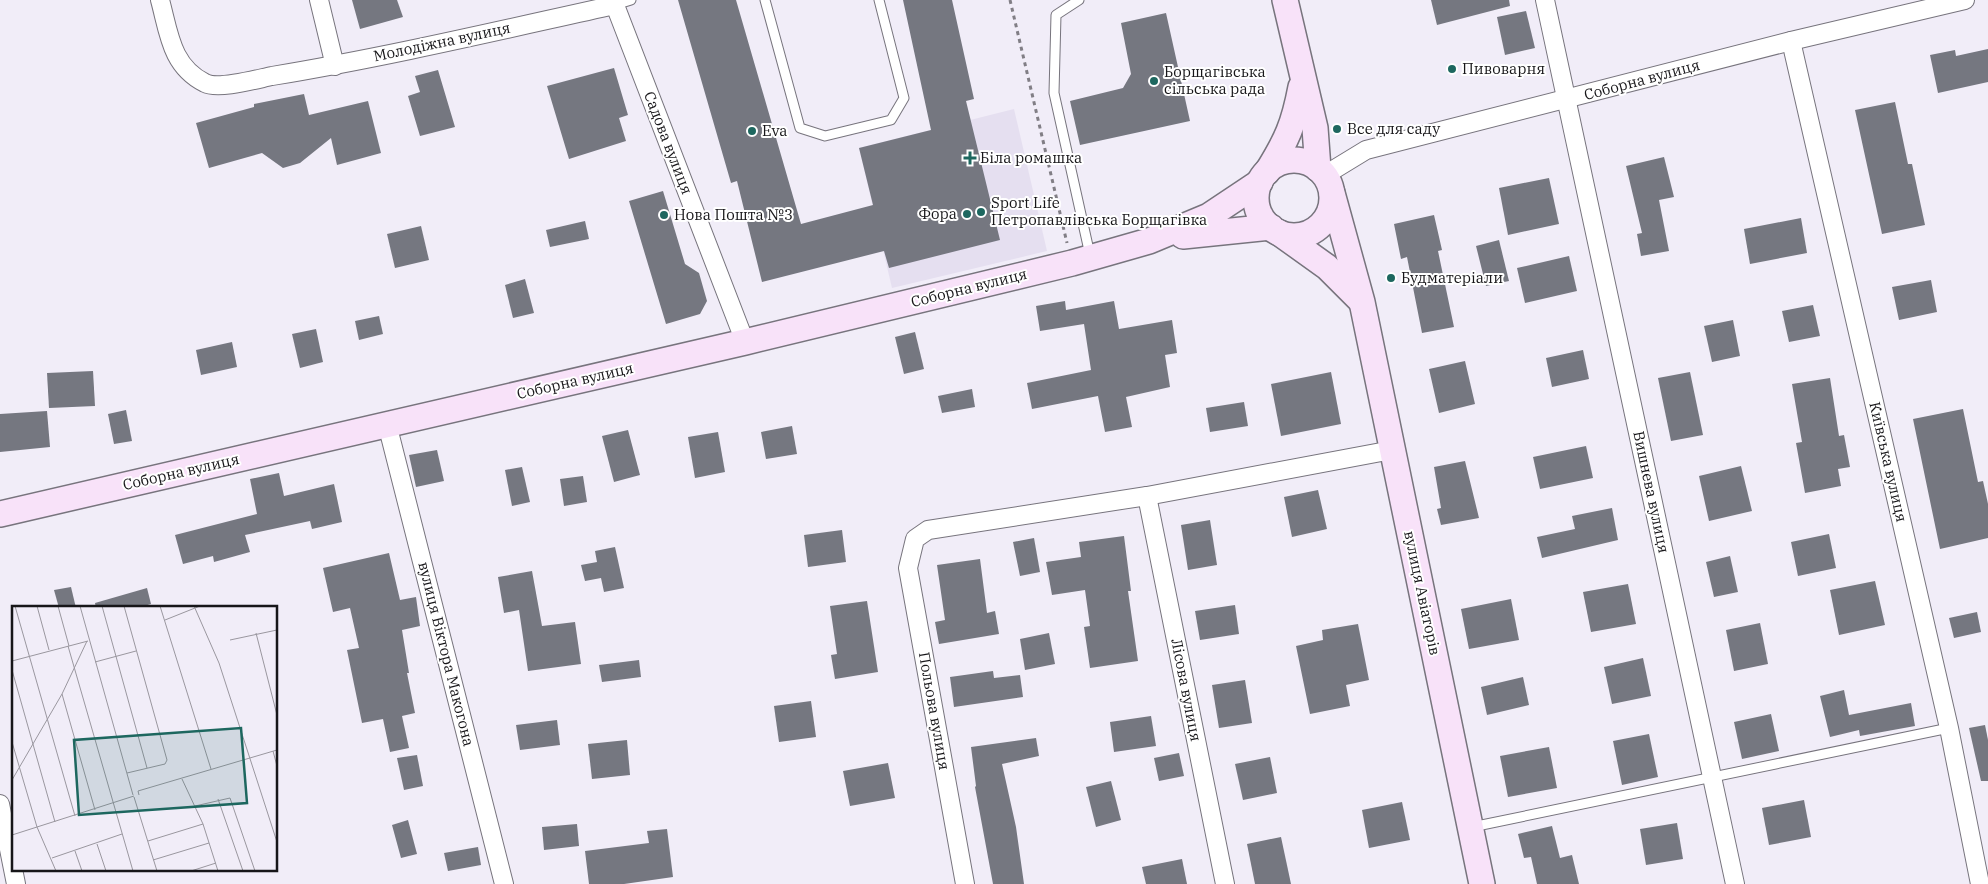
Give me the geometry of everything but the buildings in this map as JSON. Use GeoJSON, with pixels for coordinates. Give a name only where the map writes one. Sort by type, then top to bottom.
{"type":"FeatureCollection","features":[{"type":"Feature","properties":{"kind":"main road"},"geometry":{"type":"LineString","coordinates":[[1275,230],[1289,235],[1301,235],[1321,225],[1331,205],[1285,0]]}},
{"type":"Feature","properties":{"kind":"main road"},"geometry":{"type":"LineString","coordinates":[[1303,74],[1295,118],[1283,145],[1263,177],[1257,192],[1259,212],[1275,230],[1327,267],[1362,302]]}},
{"type":"Feature","properties":{"kind":"main road"},"geometry":{"type":"LineString","coordinates":[[1263,177],[1275,165],[1286,161],[1308,163],[1325,179]]}},
{"type":"Feature","properties":{"kind":"main road","name":"Соборна вулиця"},"geometry":{"type":"LineString","coordinates":[[0,514],[745,342],[1081,260],[1149,241],[1209,216],[1263,177]]}},
{"type":"Feature","properties":{"kind":"main road","name":"вулиця Авіаторів"},"geometry":{"type":"LineString","coordinates":[[1325,179],[1362,302],[1482,884]]}},
{"type":"Feature","properties":{"kind":"main road","name":"Соборна вулиця"},"geometry":{"type":"LineString","coordinates":[[1149,241],[1275,230]]}},
{"type":"Feature","properties":{"kind":"street","name":"Молодіжна вулиця"},"geometry":{"type":"LineString","coordinates":[[160,0],[170,44],[186,71],[207,84],[228,84],[335,66],[619,2]]}},
{"type":"Feature","properties":{"kind":"street"},"geometry":{"type":"LineString","coordinates":[[318,0],[335,66]]}},
{"type":"Feature","properties":{"kind":"street","name":"Вишнева вулиця"},"geometry":{"type":"LineString","coordinates":[[1545,0],[1735,884]]}},
{"type":"Feature","properties":{"kind":"street","name":"Соборна вулиця"},"geometry":{"type":"LineString","coordinates":[[1325,179],[1366,150],[1791,41],[1965,0]]}},
{"type":"Feature","properties":{"kind":"street","name":"Садова вулиця"},"geometry":{"type":"LineString","coordinates":[[619,2],[745,342]]}},
{"type":"Feature","properties":{"kind":"street","name":"Київська вулиця"},"geometry":{"type":"LineString","coordinates":[[1791,41],[1949,728],[1980,884]]}},
{"type":"Feature","properties":{"kind":"street","name":"вулиця Віктора Макогона"},"geometry":{"type":"LineString","coordinates":[[388,424],[504,884]]}},
{"type":"Feature","properties":{"kind":"street"},"geometry":{"type":"LineString","coordinates":[[1147,496],[1392,450]]}},
{"type":"Feature","properties":{"kind":"street","name":"Польова вулиця"},"geometry":{"type":"LineString","coordinates":[[965,884],[908,568],[915,539],[928,530],[1147,496]]}},
{"type":"Feature","properties":{"kind":"street","name":"Лісова вулиця"},"geometry":{"type":"LineString","coordinates":[[1147,496],[1225,884]]}},
{"type":"Feature","properties":{"kind":"street"},"geometry":{"type":"LineString","coordinates":[[0,804],[12,864]]}},
{"type":"Feature","properties":{"kind":"lane"},"geometry":{"type":"LineString","coordinates":[[765,0],[800,128],[825,136],[891,120],[904,98],[879,0]]}},
{"type":"Feature","properties":{"kind":"lane"},"geometry":{"type":"LineString","coordinates":[[1079,0],[1056,15],[1054,93],[1081,260]]}},
{"type":"Feature","properties":{"kind":"lane"},"geometry":{"type":"LineString","coordinates":[[1471,827],[1949,728]]}},
{"type":"Feature","properties":{"kind":"path"},"geometry":{"type":"LineString","coordinates":[[1010,0],[1081,260]]}},
{"type":"Feature","properties":{"kind":"shaded area"},"geometry":{"type":"Polygon","coordinates":[[[1014,109],[1047,251],[892,288],[859,148],[1014,109]]]}},
{"type":"Feature","properties":{"kind":"place","name":"Пивоварня"},"geometry":{"type":"Point","coordinates":[1452,69]}},
{"type":"Feature","properties":{"kind":"place","name":"Борщагівська сільська рада"},"geometry":{"type":"Point","coordinates":[1154,81]}},
{"type":"Feature","properties":{"kind":"place","name":"Все для саду"},"geometry":{"type":"Point","coordinates":[1337,129]}},
{"type":"Feature","properties":{"kind":"place","name":"Eva"},"geometry":{"type":"Point","coordinates":[752,131]}},
{"type":"Feature","properties":{"kind":"place","name":"Біла ромашка"},"geometry":{"type":"Point","coordinates":[970,158]}},
{"type":"Feature","properties":{"kind":"place","name":"Sport Life Петропавлівська Борщагівка"},"geometry":{"type":"Point","coordinates":[981,212]}},
{"type":"Feature","properties":{"kind":"place","name":"Фора"},"geometry":{"type":"Point","coordinates":[967,214]}},
{"type":"Feature","properties":{"kind":"place","name":"Нова Пошта №3"},"geometry":{"type":"Point","coordinates":[664,215]}},
{"type":"Feature","properties":{"kind":"place","name":"Будматеріали"},"geometry":{"type":"Point","coordinates":[1391,278]}}]}
